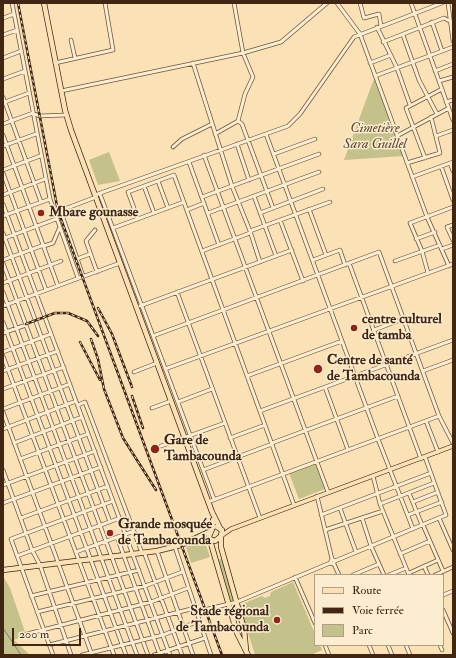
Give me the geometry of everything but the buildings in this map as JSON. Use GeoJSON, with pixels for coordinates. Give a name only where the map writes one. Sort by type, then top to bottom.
{"type":"FeatureCollection","features":[{"type":"Feature","properties":{"kind":"highway"},"geometry":{"type":"LineString","coordinates":[[44,3],[66,115],[97,195],[120,263],[139,306],[157,363],[208,502],[223,533],[221,536],[221,547],[244,630],[247,653]]}},
{"type":"Feature","properties":{"kind":"highway"},"geometry":{"type":"LineString","coordinates":[[212,512],[214,523],[210,539],[237,636],[247,653]]}},
{"type":"Feature","properties":{"kind":"highway"},"geometry":{"type":"LineString","coordinates":[[3,570],[90,558],[157,551],[174,547],[199,538],[215,528],[220,528]]}},
{"type":"Feature","properties":{"kind":"highway"},"geometry":{"type":"LineString","coordinates":[[199,538],[215,541],[221,536]]}},
{"type":"Feature","properties":{"kind":"main road"},"geometry":{"type":"LineString","coordinates":[[221,536],[231,529],[453,446]]}},
{"type":"Feature","properties":{"kind":"main road"},"geometry":{"type":"LineString","coordinates":[[220,528],[231,529]]}},
{"type":"Feature","properties":{"kind":"street"},"geometry":{"type":"LineString","coordinates":[[12,3],[40,156],[50,199],[78,278]]}},
{"type":"Feature","properties":{"kind":"street"},"geometry":{"type":"LineString","coordinates":[[55,63],[113,50],[105,3]]}},
{"type":"Feature","properties":{"kind":"street"},"geometry":{"type":"LineString","coordinates":[[216,134],[238,121],[245,94],[253,77],[243,53],[234,3]]}},
{"type":"Feature","properties":{"kind":"street"},"geometry":{"type":"LineString","coordinates":[[61,91],[243,53],[281,42],[327,3]]}},
{"type":"Feature","properties":{"kind":"street"},"geometry":{"type":"LineString","coordinates":[[337,3],[360,34],[427,217],[449,266]]}},
{"type":"Feature","properties":{"kind":"street"},"geometry":{"type":"LineString","coordinates":[[360,3],[364,18],[379,14],[381,26]]}},
{"type":"Feature","properties":{"kind":"street"},"geometry":{"type":"LineString","coordinates":[[411,3],[453,120]]}},
{"type":"Feature","properties":{"kind":"street"},"geometry":{"type":"LineString","coordinates":[[83,276],[61,212],[62,210],[97,195],[284,128],[295,121],[350,40],[377,27],[442,3]]}},
{"type":"Feature","properties":{"kind":"street"},"geometry":{"type":"LineString","coordinates":[[448,3],[452,22],[453,41]]}},
{"type":"Feature","properties":{"kind":"street"},"geometry":{"type":"LineString","coordinates":[[3,18],[14,14]]}},
{"type":"Feature","properties":{"kind":"street"},"geometry":{"type":"LineString","coordinates":[[383,42],[444,18],[452,22]]}},
{"type":"Feature","properties":{"kind":"street"},"geometry":{"type":"LineString","coordinates":[[432,22],[442,51]]}},
{"type":"Feature","properties":{"kind":"street"},"geometry":{"type":"LineString","coordinates":[[377,27],[383,42],[391,55],[410,105]]}},
{"type":"Feature","properties":{"kind":"street"},"geometry":{"type":"LineString","coordinates":[[3,36],[17,30]]}},
{"type":"Feature","properties":{"kind":"street"},"geometry":{"type":"LineString","coordinates":[[403,35],[412,62],[427,96],[437,114]]}},
{"type":"Feature","properties":{"kind":"street"},"geometry":{"type":"LineString","coordinates":[[71,40],[75,58]]}},
{"type":"Feature","properties":{"kind":"street"},"geometry":{"type":"LineString","coordinates":[[375,76],[453,47]]}},
{"type":"Feature","properties":{"kind":"street"},"geometry":{"type":"LineString","coordinates":[[3,58],[21,52]]}},
{"type":"Feature","properties":{"kind":"street"},"geometry":{"type":"LineString","coordinates":[[370,63],[391,55]]}},
{"type":"Feature","properties":{"kind":"street"},"geometry":{"type":"LineString","coordinates":[[193,63],[232,186],[240,202],[260,262]]}},
{"type":"Feature","properties":{"kind":"street"},"geometry":{"type":"LineString","coordinates":[[435,71],[453,64]]}},
{"type":"Feature","properties":{"kind":"street"},"geometry":{"type":"LineString","coordinates":[[3,79],[25,71]]}},
{"type":"Feature","properties":{"kind":"street"},"geometry":{"type":"LineString","coordinates":[[439,81],[453,77]]}},
{"type":"Feature","properties":{"kind":"street"},"geometry":{"type":"LineString","coordinates":[[425,158],[406,108],[442,89]]}},
{"type":"Feature","properties":{"kind":"street"},"geometry":{"type":"LineString","coordinates":[[4,103],[29,93]]}},
{"type":"Feature","properties":{"kind":"street"},"geometry":{"type":"LineString","coordinates":[[3,97],[42,202]]}},
{"type":"Feature","properties":{"kind":"street"},"geometry":{"type":"LineString","coordinates":[[446,102],[453,100]]}},
{"type":"Feature","properties":{"kind":"street"},"geometry":{"type":"LineString","coordinates":[[397,136],[449,108]]}},
{"type":"Feature","properties":{"kind":"street"},"geometry":{"type":"LineString","coordinates":[[3,124],[33,113],[39,116],[66,115]]}},
{"type":"Feature","properties":{"kind":"street"},"geometry":{"type":"LineString","coordinates":[[407,163],[440,153],[431,118]]}},
{"type":"Feature","properties":{"kind":"street"},"geometry":{"type":"LineString","coordinates":[[238,121],[242,124],[273,208]]}},
{"type":"Feature","properties":{"kind":"street"},"geometry":{"type":"LineString","coordinates":[[173,147],[182,139],[212,124]]}},
{"type":"Feature","properties":{"kind":"street"},"geometry":{"type":"LineString","coordinates":[[436,136],[453,130]]}},
{"type":"Feature","properties":{"kind":"street"},"geometry":{"type":"LineString","coordinates":[[5,146],[36,134]]}},
{"type":"Feature","properties":{"kind":"street"},"geometry":{"type":"LineString","coordinates":[[266,134],[378,439],[414,529]]}},
{"type":"Feature","properties":{"kind":"street"},"geometry":{"type":"LineString","coordinates":[[3,135],[5,146],[14,166],[58,286]]}},
{"type":"Feature","properties":{"kind":"street"},"geometry":{"type":"LineString","coordinates":[[274,154],[315,139]]}},
{"type":"Feature","properties":{"kind":"street"},"geometry":{"type":"LineString","coordinates":[[238,144],[249,180]]}},
{"type":"Feature","properties":{"kind":"street"},"geometry":{"type":"LineString","coordinates":[[202,197],[319,154]]}},
{"type":"Feature","properties":{"kind":"street"},"geometry":{"type":"LineString","coordinates":[[3,170],[40,156]]}},
{"type":"Feature","properties":{"kind":"street"},"geometry":{"type":"LineString","coordinates":[[204,156],[328,492]]}},
{"type":"Feature","properties":{"kind":"street"},"geometry":{"type":"LineString","coordinates":[[189,162],[219,244]]}},
{"type":"Feature","properties":{"kind":"street"},"geometry":{"type":"LineString","coordinates":[[412,177],[452,162],[453,171]]}},
{"type":"Feature","properties":{"kind":"street"},"geometry":{"type":"LineString","coordinates":[[441,166],[451,190],[453,200]]}},
{"type":"Feature","properties":{"kind":"street"},"geometry":{"type":"LineString","coordinates":[[208,213],[319,172]]}},
{"type":"Feature","properties":{"kind":"street"},"geometry":{"type":"LineString","coordinates":[[3,173],[46,290]]}},
{"type":"Feature","properties":{"kind":"street"},"geometry":{"type":"LineString","coordinates":[[138,219],[128,192],[174,175],[294,505]]}},
{"type":"Feature","properties":{"kind":"street"},"geometry":{"type":"LineString","coordinates":[[3,195],[46,179]]}},
{"type":"Feature","properties":{"kind":"street"},"geometry":{"type":"LineString","coordinates":[[158,181],[168,208]]}},
{"type":"Feature","properties":{"kind":"street"},"geometry":{"type":"LineString","coordinates":[[144,186],[154,213]]}},
{"type":"Feature","properties":{"kind":"street"},"geometry":{"type":"LineString","coordinates":[[260,213],[323,189]]}},
{"type":"Feature","properties":{"kind":"street"},"geometry":{"type":"LineString","coordinates":[[97,195],[113,228],[139,306],[153,336],[214,500]]}},
{"type":"Feature","properties":{"kind":"street"},"geometry":{"type":"LineString","coordinates":[[254,196],[276,256]]}},
{"type":"Feature","properties":{"kind":"street"},"geometry":{"type":"LineString","coordinates":[[3,216],[50,199]]}},
{"type":"Feature","properties":{"kind":"street"},"geometry":{"type":"LineString","coordinates":[[113,228],[184,202]]}},
{"type":"Feature","properties":{"kind":"street"},"geometry":{"type":"LineString","coordinates":[[202,251],[235,239],[265,225],[330,202]]}},
{"type":"Feature","properties":{"kind":"street"},"geometry":{"type":"LineString","coordinates":[[186,210],[204,203]]}},
{"type":"Feature","properties":{"kind":"street"},"geometry":{"type":"LineString","coordinates":[[3,204],[169,653]]}},
{"type":"Feature","properties":{"kind":"street"},"geometry":{"type":"LineString","coordinates":[[428,273],[422,251],[410,223],[453,207]]}},
{"type":"Feature","properties":{"kind":"street"},"geometry":{"type":"LineString","coordinates":[[310,209],[326,255]]}},
{"type":"Feature","properties":{"kind":"street"},"geometry":{"type":"LineString","coordinates":[[4,238],[56,219]]}},
{"type":"Feature","properties":{"kind":"street"},"geometry":{"type":"LineString","coordinates":[[280,220],[303,281]]}},
{"type":"Feature","properties":{"kind":"street"},"geometry":{"type":"LineString","coordinates":[[453,225],[447,227],[453,240]]}},
{"type":"Feature","properties":{"kind":"street"},"geometry":{"type":"LineString","coordinates":[[60,229],[53,242],[22,253],[3,262],[148,655]]}},
{"type":"Feature","properties":{"kind":"street"},"geometry":{"type":"LineString","coordinates":[[95,230],[86,240],[96,272]]}},
{"type":"Feature","properties":{"kind":"street"},"geometry":{"type":"LineString","coordinates":[[416,239],[435,232]]}},
{"type":"Feature","properties":{"kind":"street"},"geometry":{"type":"LineString","coordinates":[[3,233],[110,522]]}},
{"type":"Feature","properties":{"kind":"street"},"geometry":{"type":"LineString","coordinates":[[395,261],[440,245]]}},
{"type":"Feature","properties":{"kind":"street"},"geometry":{"type":"LineString","coordinates":[[442,249],[453,245]]}},
{"type":"Feature","properties":{"kind":"street"},"geometry":{"type":"LineString","coordinates":[[139,306],[292,250]]}},
{"type":"Feature","properties":{"kind":"street"},"geometry":{"type":"LineString","coordinates":[[313,260],[340,250],[345,265]]}},
{"type":"Feature","properties":{"kind":"street"},"geometry":{"type":"LineString","coordinates":[[153,336],[379,252],[439,416],[453,443]]}},
{"type":"Feature","properties":{"kind":"street"},"geometry":{"type":"LineString","coordinates":[[77,259],[90,254]]}},
{"type":"Feature","properties":{"kind":"street"},"geometry":{"type":"LineString","coordinates":[[3,282],[61,262]]}},
{"type":"Feature","properties":{"kind":"street"},"geometry":{"type":"LineString","coordinates":[[3,306],[120,263]]}},
{"type":"Feature","properties":{"kind":"street"},"geometry":{"type":"LineString","coordinates":[[208,609],[237,602],[447,514],[431,473],[409,427],[349,263]]}},
{"type":"Feature","properties":{"kind":"street"},"geometry":{"type":"LineString","coordinates":[[165,369],[453,264]]}},
{"type":"Feature","properties":{"kind":"street"},"geometry":{"type":"LineString","coordinates":[[3,292],[137,655]]}},
{"type":"Feature","properties":{"kind":"street"},"geometry":{"type":"LineString","coordinates":[[177,292],[260,518]]}},
{"type":"Feature","properties":{"kind":"street"},"geometry":{"type":"LineString","coordinates":[[374,330],[404,319]]}},
{"type":"Feature","properties":{"kind":"street"},"geometry":{"type":"LineString","coordinates":[[3,322],[5,332],[13,348],[126,655]]}},
{"type":"Feature","properties":{"kind":"street"},"geometry":{"type":"LineString","coordinates":[[5,332],[26,324]]}},
{"type":"Feature","properties":{"kind":"street"},"geometry":{"type":"LineString","coordinates":[[3,352],[51,334]]}},
{"type":"Feature","properties":{"kind":"street"},"geometry":{"type":"LineString","coordinates":[[260,411],[453,340]]}},
{"type":"Feature","properties":{"kind":"street"},"geometry":{"type":"LineString","coordinates":[[248,376],[342,341]]}},
{"type":"Feature","properties":{"kind":"street"},"geometry":{"type":"LineString","coordinates":[[3,371],[58,350]]}},
{"type":"Feature","properties":{"kind":"street"},"geometry":{"type":"LineString","coordinates":[[3,356],[114,655]]}},
{"type":"Feature","properties":{"kind":"street"},"geometry":{"type":"LineString","coordinates":[[422,371],[453,360]]}},
{"type":"Feature","properties":{"kind":"street"},"geometry":{"type":"LineString","coordinates":[[134,372],[157,363]]}},
{"type":"Feature","properties":{"kind":"street"},"geometry":{"type":"LineString","coordinates":[[3,389],[64,367]]}},
{"type":"Feature","properties":{"kind":"street"},"geometry":{"type":"LineString","coordinates":[[3,409],[70,384]]}},
{"type":"Feature","properties":{"kind":"street"},"geometry":{"type":"LineString","coordinates":[[325,387],[348,450]]}},
{"type":"Feature","properties":{"kind":"street"},"geometry":{"type":"LineString","coordinates":[[178,402],[212,390]]}},
{"type":"Feature","properties":{"kind":"street"},"geometry":{"type":"LineString","coordinates":[[203,470],[305,430],[398,396]]}},
{"type":"Feature","properties":{"kind":"street"},"geometry":{"type":"LineString","coordinates":[[152,408],[171,401]]}},
{"type":"Feature","properties":{"kind":"street"},"geometry":{"type":"LineString","coordinates":[[3,429],[67,405],[85,402],[182,655]]}},
{"type":"Feature","properties":{"kind":"street"},"geometry":{"type":"LineString","coordinates":[[3,412],[92,654]]}},
{"type":"Feature","properties":{"kind":"street"},"geometry":{"type":"LineString","coordinates":[[208,502],[439,416]]}},
{"type":"Feature","properties":{"kind":"street"},"geometry":{"type":"LineString","coordinates":[[14,443],[82,417]]}},
{"type":"Feature","properties":{"kind":"street"},"geometry":{"type":"LineString","coordinates":[[426,421],[438,452]]}},
{"type":"Feature","properties":{"kind":"street"},"geometry":{"type":"LineString","coordinates":[[85,426],[93,423]]}},
{"type":"Feature","properties":{"kind":"street"},"geometry":{"type":"LineString","coordinates":[[160,446],[224,423]]}},
{"type":"Feature","properties":{"kind":"street"},"geometry":{"type":"LineString","coordinates":[[230,438],[265,425]]}},
{"type":"Feature","properties":{"kind":"street"},"geometry":{"type":"LineString","coordinates":[[20,459],[88,434]]}},
{"type":"Feature","properties":{"kind":"street"},"geometry":{"type":"LineString","coordinates":[[3,485],[95,451]]}},
{"type":"Feature","properties":{"kind":"street"},"geometry":{"type":"LineString","coordinates":[[3,503],[91,470],[109,465]]}},
{"type":"Feature","properties":{"kind":"street"},"geometry":{"type":"LineString","coordinates":[[3,470],[32,550],[40,565],[48,592],[71,655]]}},
{"type":"Feature","properties":{"kind":"street"},"geometry":{"type":"LineString","coordinates":[[321,515],[431,473]]}},
{"type":"Feature","properties":{"kind":"street"},"geometry":{"type":"LineString","coordinates":[[373,476],[380,504],[409,574],[438,560]]}},
{"type":"Feature","properties":{"kind":"street"},"geometry":{"type":"LineString","coordinates":[[380,504],[434,483]]}},
{"type":"Feature","properties":{"kind":"street"},"geometry":{"type":"LineString","coordinates":[[21,518],[108,486]]}},
{"type":"Feature","properties":{"kind":"street"},"geometry":{"type":"LineString","coordinates":[[413,502],[438,492]]}},
{"type":"Feature","properties":{"kind":"street"},"geometry":{"type":"LineString","coordinates":[[409,493],[443,571]]}},
{"type":"Feature","properties":{"kind":"street"},"geometry":{"type":"LineString","coordinates":[[317,496],[332,562],[338,574]]}},
{"type":"Feature","properties":{"kind":"street"},"geometry":{"type":"LineString","coordinates":[[53,655],[10,539],[113,501]]}},
{"type":"Feature","properties":{"kind":"street"},"geometry":{"type":"LineString","coordinates":[[408,515],[442,502]]}},
{"type":"Feature","properties":{"kind":"street"},"geometry":{"type":"LineString","coordinates":[[340,508],[356,552]]}},
{"type":"Feature","properties":{"kind":"street"},"geometry":{"type":"LineString","coordinates":[[325,530],[383,511]]}},
{"type":"Feature","properties":{"kind":"street"},"geometry":{"type":"LineString","coordinates":[[17,556],[120,518]]}},
{"type":"Feature","properties":{"kind":"street"},"geometry":{"type":"LineString","coordinates":[[362,518],[371,546],[384,574]]}},
{"type":"Feature","properties":{"kind":"street"},"geometry":{"type":"LineString","coordinates":[[439,518],[453,550]]}},
{"type":"Feature","properties":{"kind":"street"},"geometry":{"type":"LineString","coordinates":[[76,552],[134,531]]}},
{"type":"Feature","properties":{"kind":"street"},"geometry":{"type":"LineString","coordinates":[[117,537],[160,654]]}},
{"type":"Feature","properties":{"kind":"street"},"geometry":{"type":"LineString","coordinates":[[400,554],[430,541]]}},
{"type":"Feature","properties":{"kind":"street"},"geometry":{"type":"LineString","coordinates":[[174,547],[211,654],[205,655]]}},
{"type":"Feature","properties":{"kind":"street"},"geometry":{"type":"LineString","coordinates":[[157,551],[193,655]]}},
{"type":"Feature","properties":{"kind":"street"},"geometry":{"type":"LineString","coordinates":[[361,573],[379,564]]}},
{"type":"Feature","properties":{"kind":"street"},"geometry":{"type":"LineString","coordinates":[[424,566],[428,574]]}},
{"type":"Feature","properties":{"kind":"street"},"geometry":{"type":"LineString","coordinates":[[437,574],[453,567]]}},
{"type":"Feature","properties":{"kind":"street"},"geometry":{"type":"LineString","coordinates":[[391,574],[406,568]]}},
{"type":"Feature","properties":{"kind":"street"},"geometry":{"type":"LineString","coordinates":[[32,596],[139,570]]}},
{"type":"Feature","properties":{"kind":"street"},"geometry":{"type":"LineString","coordinates":[[37,612],[145,586],[182,572]]}},
{"type":"Feature","properties":{"kind":"street"},"geometry":{"type":"LineString","coordinates":[[295,577],[314,621]]}},
{"type":"Feature","properties":{"kind":"street"},"geometry":{"type":"LineString","coordinates":[[27,634],[151,602],[188,588]]}},
{"type":"Feature","properties":{"kind":"street"},"geometry":{"type":"LineString","coordinates":[[49,645],[195,608]]}},
{"type":"Feature","properties":{"kind":"street"},"geometry":{"type":"LineString","coordinates":[[444,612],[453,633]]}},
{"type":"Feature","properties":{"kind":"street"},"geometry":{"type":"LineString","coordinates":[[82,655],[92,654],[163,635],[199,621]]}},
{"type":"Feature","properties":{"kind":"street"},"geometry":{"type":"LineString","coordinates":[[444,623],[448,621]]}},
{"type":"Feature","properties":{"kind":"street"},"geometry":{"type":"LineString","coordinates":[[154,655],[169,653],[205,638]]}},
{"type":"Feature","properties":{"kind":"street"},"geometry":{"type":"LineString","coordinates":[[440,646],[442,650]]}},
{"type":"Feature","properties":{"kind":"green space","name":"Cimetière Sara Guillel"},"geometry":{"type":"Polygon","coordinates":[[[375,76],[404,156],[344,160],[375,76]]]}},
{"type":"Feature","properties":{"kind":"green space"},"geometry":{"type":"Polygon","coordinates":[[[109,152],[120,181],[98,185],[89,160],[109,152]]]}},
{"type":"Feature","properties":{"kind":"green space"},"geometry":{"type":"Polygon","coordinates":[[[315,463],[325,489],[299,499],[289,473],[315,463]]]}},
{"type":"Feature","properties":{"kind":"green space"},"geometry":{"type":"Polygon","coordinates":[[[204,540],[210,557],[191,563],[186,547],[204,540]]]}},
{"type":"Feature","properties":{"kind":"green space"},"geometry":{"type":"Polygon","coordinates":[[[222,559],[235,602],[229,603],[217,560],[222,559]]]}},
{"type":"Feature","properties":{"kind":"green space"},"geometry":{"type":"Polygon","coordinates":[[[3,576],[10,588],[26,635],[14,640],[30,655],[3,655],[3,576]]]}},
{"type":"Feature","properties":{"kind":"green space","name":"Stade régional de Tambacounda"},"geometry":{"type":"Polygon","coordinates":[[[293,582],[314,632],[314,646],[320,646],[322,650],[311,655],[255,655],[240,607],[242,604],[262,596],[265,598],[270,596],[271,592],[293,582]]]}},
{"type":"Feature","properties":{"kind":"waterway"},"geometry":{"type":"LineString","coordinates":[[3,628],[21,655]]}},
{"type":"Feature","properties":{"kind":"railway"},"geometry":{"type":"LineString","coordinates":[[18,3],[58,211],[222,655]]}},
{"type":"Feature","properties":{"kind":"railway"},"geometry":{"type":"LineString","coordinates":[[98,308],[112,334],[132,387]]}},
{"type":"Feature","properties":{"kind":"railway"},"geometry":{"type":"LineString","coordinates":[[26,324],[55,313],[68,313],[87,321],[98,336]]}},
{"type":"Feature","properties":{"kind":"railway"},"geometry":{"type":"LineString","coordinates":[[91,339],[98,359],[104,389],[123,438],[156,490]]}},
{"type":"Feature","properties":{"kind":"railway"},"geometry":{"type":"LineString","coordinates":[[80,342],[100,380]]}},
{"type":"Feature","properties":{"kind":"railway"},"geometry":{"type":"LineString","coordinates":[[132,396],[143,428]]}},
{"type":"Feature","properties":{"kind":"place","name":"Mbare gounasse"},"geometry":{"type":"Point","coordinates":[41,213]}},
{"type":"Feature","properties":{"kind":"place","name":"centre culturel de tamba"},"geometry":{"type":"Point","coordinates":[354,328]}},
{"type":"Feature","properties":{"kind":"place","name":"Centre de santé de Tambacounda"},"geometry":{"type":"Point","coordinates":[318,369]}},
{"type":"Feature","properties":{"kind":"place","name":"Gare de Tambacounda"},"geometry":{"type":"Point","coordinates":[155,449]}},
{"type":"Feature","properties":{"kind":"place","name":"Grande mosquée de Tambacounda"},"geometry":{"type":"Point","coordinates":[110,533]}},
{"type":"Feature","properties":{"kind":"place","name":"Stade régional de Tambacounda"},"geometry":{"type":"Point","coordinates":[277,620]}}]}
